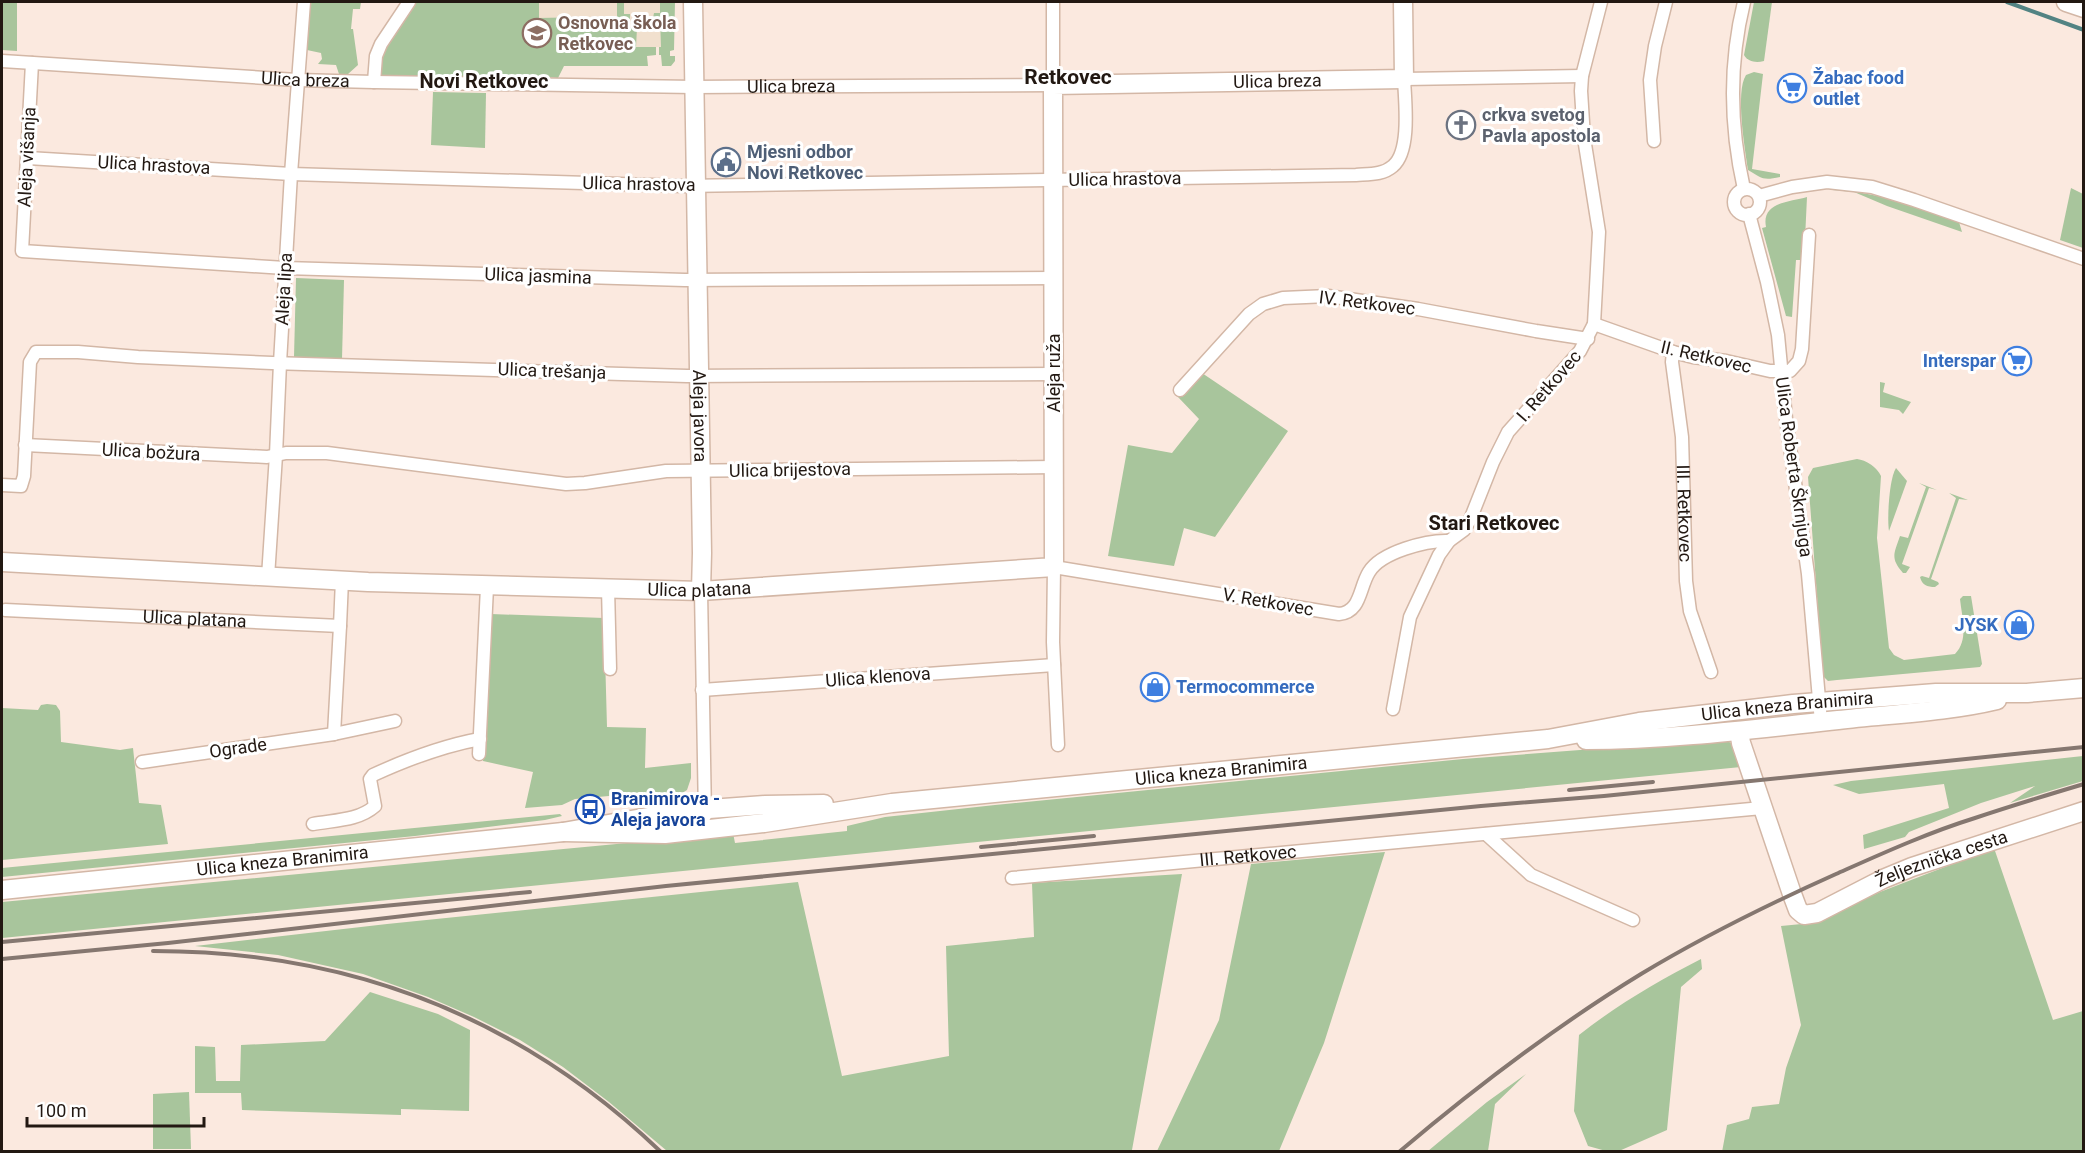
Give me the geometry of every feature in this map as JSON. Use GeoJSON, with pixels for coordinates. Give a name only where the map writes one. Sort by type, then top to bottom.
{"type":"FeatureCollection","features":[{"type":"Feature","properties":{"kind":"street","name":"Aleja lipa"},"geometry":{"type":"LineString","coordinates":[[268,577],[285,268],[304,2]]}},
{"type":"Feature","properties":{"kind":"street"},"geometry":{"type":"LineString","coordinates":[[374,82],[376,56],[381,44],[409,2]]}},
{"type":"Feature","properties":{"kind":"street","name":"Aleja javora"},"geometry":{"type":"LineString","coordinates":[[693,2],[705,830]]}},
{"type":"Feature","properties":{"kind":"street","name":"Aleja ruža"},"geometry":{"type":"LineString","coordinates":[[1053,2],[1054,665],[1058,745]]}},
{"type":"Feature","properties":{"kind":"street"},"geometry":{"type":"LineString","coordinates":[[1403,2],[1404,79]]}},
{"type":"Feature","properties":{"kind":"street","name":"I. Retkovec"},"geometry":{"type":"LineString","coordinates":[[1393,709],[1410,617],[1439,555],[1449,542],[1464,530],[1470,520],[1492,462],[1508,432],[1580,351],[1594,324],[1599,232],[1581,110],[1582,76],[1600,2]]}},
{"type":"Feature","properties":{"kind":"street"},"geometry":{"type":"LineString","coordinates":[[1654,141],[1650,80],[1655,46],[1666,2]]}},
{"type":"Feature","properties":{"kind":"street"},"geometry":{"type":"LineString","coordinates":[[1744,2],[1736,47],[1732,96],[1744,189]]}},
{"type":"Feature","properties":{"kind":"street"},"geometry":{"type":"LineString","coordinates":[[2066,2],[2084,8]]}},
{"type":"Feature","properties":{"kind":"street","name":"Ulica breza"},"geometry":{"type":"LineString","coordinates":[[2,61],[297,80],[694,87],[1053,86],[1582,76]]}},
{"type":"Feature","properties":{"kind":"street","name":"Aleja višanja"},"geometry":{"type":"LineString","coordinates":[[22,251],[32,63]]}},
{"type":"Feature","properties":{"kind":"street","name":"Ulica hrastova"},"geometry":{"type":"LineString","coordinates":[[28,158],[291,174],[696,185],[1356,176],[1379,173],[1393,166],[1401,154],[1405,130],[1404,79]]}},
{"type":"Feature","properties":{"kind":"street"},"geometry":{"type":"LineString","coordinates":[[1759,196],[1792,187],[1827,182],[1872,187],[2084,259]]}},
{"type":"Feature","properties":{"kind":"street"},"geometry":{"type":"LineString","coordinates":[[1744,189],[1753,190],[1759,196],[1759,207],[1749,214],[1739,211],[1735,206],[1735,197],[1744,189]]}},
{"type":"Feature","properties":{"kind":"street","name":"Ulica Roberta Škrnjuga"},"geometry":{"type":"LineString","coordinates":[[1749,214],[1776,319],[1808,574],[1821,722]]}},
{"type":"Feature","properties":{"kind":"street"},"geometry":{"type":"LineString","coordinates":[[1781,372],[1795,368],[1802,350],[1809,235]]}},
{"type":"Feature","properties":{"kind":"street","name":"Ulica jasmina"},"geometry":{"type":"LineString","coordinates":[[22,251],[285,268],[698,280],[1054,278]]}},
{"type":"Feature","properties":{"kind":"street","name":"IV. Retkovec"},"geometry":{"type":"LineString","coordinates":[[1180,390],[1249,314],[1263,304],[1283,298],[1328,296],[1418,309],[1588,339]]}},
{"type":"Feature","properties":{"kind":"street","name":"II. Retkovec"},"geometry":{"type":"LineString","coordinates":[[1594,324],[1673,352],[1781,372]]}},
{"type":"Feature","properties":{"kind":"street","name":"Ulica trešanja"},"geometry":{"type":"LineString","coordinates":[[25,445],[30,362],[36,352],[50,351],[280,363],[699,376],[1054,374]]}},
{"type":"Feature","properties":{"kind":"street","name":"III. Retkovec"},"geometry":{"type":"LineString","coordinates":[[1673,352],[1672,362],[1682,437],[1686,581],[1690,612],[1712,672]]}},
{"type":"Feature","properties":{"kind":"street"},"geometry":{"type":"LineString","coordinates":[[2,484],[21,486],[24,476],[25,445]]}},
{"type":"Feature","properties":{"kind":"street","name":"Ulica božura"},"geometry":{"type":"LineString","coordinates":[[25,445],[195,455],[267,457],[276,455]]}},
{"type":"Feature","properties":{"kind":"street","name":"Ulica brijestova"},"geometry":{"type":"LineString","coordinates":[[276,455],[327,453],[566,484],[593,482],[649,472],[1054,467]]}},
{"type":"Feature","properties":{"kind":"street","name":"V. Retkovec"},"geometry":{"type":"LineString","coordinates":[[1054,567],[1339,614],[1348,613],[1354,608],[1369,571],[1386,557],[1424,543],[1449,542]]}},
{"type":"Feature","properties":{"kind":"street","name":"Ulica platana"},"geometry":{"type":"LineString","coordinates":[[2,562],[488,587],[701,591],[1054,567]]}},
{"type":"Feature","properties":{"kind":"street"},"geometry":{"type":"LineString","coordinates":[[334,734],[342,580]]}},
{"type":"Feature","properties":{"kind":"street"},"geometry":{"type":"LineString","coordinates":[[479,754],[488,587]]}},
{"type":"Feature","properties":{"kind":"street"},"geometry":{"type":"LineString","coordinates":[[608,588],[610,669]]}},
{"type":"Feature","properties":{"kind":"street","name":"Ulica platana"},"geometry":{"type":"LineString","coordinates":[[5,610],[340,626]]}},
{"type":"Feature","properties":{"kind":"street","name":"Ulica klenova"},"geometry":{"type":"LineString","coordinates":[[702,690],[1054,665]]}},
{"type":"Feature","properties":{"kind":"street","name":"Ulica kneza Branimira"},"geometry":{"type":"LineString","coordinates":[[563,832],[665,834],[764,823],[892,803],[1548,739],[1639,722],[1818,702],[1954,693],[2026,693],[2084,688]]}},
{"type":"Feature","properties":{"kind":"street","name":"Ulica kneza Branimira"},"geometry":{"type":"LineString","coordinates":[[1548,739],[1630,739],[1739,730],[1968,705],[2026,693]]}},
{"type":"Feature","properties":{"kind":"street","name":"Ograde"},"geometry":{"type":"LineString","coordinates":[[142,762],[334,734],[395,721]]}},
{"type":"Feature","properties":{"kind":"street"},"geometry":{"type":"LineString","coordinates":[[1739,730],[1762,808]]}},
{"type":"Feature","properties":{"kind":"street"},"geometry":{"type":"LineString","coordinates":[[313,824],[359,816],[369,811],[375,806],[370,779],[373,775],[403,761],[450,745],[480,739]]}},
{"type":"Feature","properties":{"kind":"street","name":"Ulica kneza Branimira"},"geometry":{"type":"LineString","coordinates":[[2,890],[563,832],[661,813],[765,805],[892,803]]}},
{"type":"Feature","properties":{"kind":"street","name":"III. Retkovec"},"geometry":{"type":"LineString","coordinates":[[1012,878],[1762,808]]}},
{"type":"Feature","properties":{"kind":"street","name":"Željeznička cesta"},"geometry":{"type":"LineString","coordinates":[[1762,808],[1795,902],[1800,913],[1804,915],[1817,913],[1883,879],[1912,867],[2084,811]]}},
{"type":"Feature","properties":{"kind":"street"},"geometry":{"type":"LineString","coordinates":[[1486,834],[1531,876],[1633,920]]}},
{"type":"Feature","properties":{"kind":"shaded area","name":"Osnovna škola Retkovec"},"geometry":{"type":"Polygon","coordinates":[[[415,2],[662,2],[662,47],[510,48],[415,2]]]}},
{"type":"Feature","properties":{"kind":"green space"},"geometry":{"type":"Polygon","coordinates":[[[2,2],[17,2],[17,51],[2,50],[2,2]]]}},
{"type":"Feature","properties":{"kind":"green space"},"geometry":{"type":"Polygon","coordinates":[[[310,2],[361,2],[360,9],[353,9],[351,29],[353,29],[358,65],[348,74],[339,74],[336,65],[318,64],[322,59],[321,53],[307,50],[310,2]]]}},
{"type":"Feature","properties":{"kind":"green space"},"geometry":{"type":"Polygon","coordinates":[[[413,2],[539,2],[539,18],[587,17],[587,24],[617,23],[617,2],[624,2],[624,14],[630,14],[630,19],[625,20],[624,28],[637,28],[636,47],[656,47],[656,55],[647,56],[648,66],[564,66],[558,78],[548,77],[548,80],[380,76],[378,59],[413,2]]]}},
{"type":"Feature","properties":{"kind":"green space"},"geometry":{"type":"Polygon","coordinates":[[[660,2],[675,2],[674,50],[670,51],[670,56],[675,56],[675,61],[671,66],[662,66],[661,55],[659,55],[660,18],[653,18],[654,13],[660,13],[660,2]]]}},
{"type":"Feature","properties":{"kind":"green space"},"geometry":{"type":"Polygon","coordinates":[[[1754,2],[1772,2],[1764,61],[1758,62],[1750,61],[1744,55],[1754,2]]]}},
{"type":"Feature","properties":{"kind":"green space"},"geometry":{"type":"Polygon","coordinates":[[[1754,72],[1763,74],[1752,169],[1780,174],[1780,177],[1763,178],[1748,170],[1741,94],[1746,75],[1754,72]]]}},
{"type":"Feature","properties":{"kind":"green space"},"geometry":{"type":"Polygon","coordinates":[[[433,92],[486,93],[485,148],[431,145],[433,92]]]}},
{"type":"Feature","properties":{"kind":"green space"},"geometry":{"type":"Polygon","coordinates":[[[2071,188],[2083,194],[2083,248],[2060,240],[2071,188]]]}},
{"type":"Feature","properties":{"kind":"green space"},"geometry":{"type":"Polygon","coordinates":[[[1832,190],[1849,191],[1865,193],[1912,206],[1959,222],[1962,232],[1854,192],[1832,190]]]}},
{"type":"Feature","properties":{"kind":"green space"},"geometry":{"type":"Polygon","coordinates":[[[1807,197],[1804,260],[1796,260],[1792,317],[1786,316],[1762,228],[1766,227],[1768,212],[1772,208],[1778,204],[1807,197]]]}},
{"type":"Feature","properties":{"kind":"green space"},"geometry":{"type":"Polygon","coordinates":[[[296,278],[344,280],[342,359],[294,357],[296,278]]]}},
{"type":"Feature","properties":{"kind":"green space"},"geometry":{"type":"Polygon","coordinates":[[[1199,371],[1288,431],[1215,537],[1184,528],[1174,566],[1108,556],[1128,445],[1172,453],[1199,419],[1178,397],[1199,371]]]}},
{"type":"Feature","properties":{"kind":"green space"},"geometry":{"type":"Polygon","coordinates":[[[1880,382],[1885,383],[1883,392],[1911,402],[1903,414],[1899,410],[1880,407],[1880,382]]]}},
{"type":"Feature","properties":{"kind":"green space"},"geometry":{"type":"Polygon","coordinates":[[[1857,459],[1871,464],[1881,476],[1877,538],[1889,648],[1894,655],[1904,660],[1955,654],[1963,635],[1960,599],[1963,596],[1971,596],[1982,664],[1980,667],[1828,681],[1823,676],[1808,477],[1813,468],[1857,459]]]}},
{"type":"Feature","properties":{"kind":"green space"},"geometry":{"type":"Polygon","coordinates":[[[1896,468],[1907,481],[1889,531],[1890,490],[1896,468]]]}},
{"type":"Feature","properties":{"kind":"green space"},"geometry":{"type":"Polygon","coordinates":[[[1919,483],[1937,490],[1929,488],[1902,564],[1910,567],[1906,573],[1903,573],[1896,563],[1895,552],[1900,536],[1908,538],[1926,487],[1919,483]]]}},
{"type":"Feature","properties":{"kind":"green space"},"geometry":{"type":"Polygon","coordinates":[[[1949,493],[1968,500],[1959,499],[1931,579],[1939,584],[1930,587],[1924,584],[1920,577],[1929,578],[1956,498],[1949,493]]]}},
{"type":"Feature","properties":{"kind":"green space"},"geometry":{"type":"Polygon","coordinates":[[[491,614],[604,618],[607,727],[646,728],[645,768],[691,763],[691,778],[687,790],[679,795],[621,799],[609,796],[575,799],[562,805],[525,808],[533,772],[483,761],[491,614]]]}},
{"type":"Feature","properties":{"kind":"green space"},"geometry":{"type":"Polygon","coordinates":[[[41,705],[56,705],[60,711],[61,742],[120,750],[133,748],[139,803],[161,805],[168,844],[2,860],[2,708],[38,710],[41,705]]]}},
{"type":"Feature","properties":{"kind":"green space"},"geometry":{"type":"Polygon","coordinates":[[[1725,739],[1735,746],[1741,767],[2,938],[2,902],[733,833],[735,843],[847,831],[847,826],[885,817],[995,805],[1463,759],[1725,739]]]}},
{"type":"Feature","properties":{"kind":"green space"},"geometry":{"type":"Polygon","coordinates":[[[2083,756],[2083,781],[2010,803],[2035,786],[1981,803],[1909,832],[1905,837],[1864,849],[1863,835],[1949,808],[1944,784],[1859,794],[1833,785],[1851,781],[2083,756]]]}},
{"type":"Feature","properties":{"kind":"green space"},"geometry":{"type":"Polygon","coordinates":[[[560,814],[562,816],[545,820],[415,836],[2,877],[2,868],[560,814]]]}},
{"type":"Feature","properties":{"kind":"green space"},"geometry":{"type":"Polygon","coordinates":[[[1994,848],[2053,1020],[2083,1011],[2083,1151],[1722,1152],[1727,1125],[1749,1119],[1752,1107],[1779,1104],[1786,1068],[1801,1025],[1781,926],[1812,923],[1880,892],[1994,848]]]}},
{"type":"Feature","properties":{"kind":"green space"},"geometry":{"type":"Polygon","coordinates":[[[1385,852],[1324,1043],[1279,1151],[1157,1151],[1219,1020],[1251,864],[1385,852]]]}},
{"type":"Feature","properties":{"kind":"green space"},"geometry":{"type":"Polygon","coordinates":[[[1182,874],[1132,1150],[1136,1151],[667,1151],[563,1067],[520,1040],[428,997],[363,974],[278,955],[195,946],[798,882],[842,1076],[949,1056],[946,946],[1034,937],[1032,883],[1182,874]]]}},
{"type":"Feature","properties":{"kind":"green space"},"geometry":{"type":"Polygon","coordinates":[[[1701,959],[1702,969],[1681,987],[1667,1130],[1619,1151],[1606,1151],[1588,1146],[1574,1111],[1579,1035],[1638,994],[1701,959]]]}},
{"type":"Feature","properties":{"kind":"green space"},"geometry":{"type":"Polygon","coordinates":[[[370,992],[438,1014],[470,1030],[469,1111],[401,1109],[401,1115],[242,1110],[241,1093],[195,1093],[195,1046],[215,1047],[216,1081],[240,1081],[241,1045],[325,1041],[370,992]]]}},
{"type":"Feature","properties":{"kind":"green space"},"geometry":{"type":"Polygon","coordinates":[[[1526,1074],[1495,1104],[1488,1151],[1428,1151],[1487,1102],[1526,1074]]]}},
{"type":"Feature","properties":{"kind":"green space"},"geometry":{"type":"Polygon","coordinates":[[[189,1092],[191,1149],[153,1149],[153,1094],[189,1092]]]}},
{"type":"Feature","properties":{"kind":"waterway"},"geometry":{"type":"LineString","coordinates":[[2007,2],[2084,30]]}},
{"type":"Feature","properties":{"kind":"railway"},"geometry":{"type":"LineString","coordinates":[[2,959],[168,943],[666,886],[1604,796],[2084,747]]}},
{"type":"Feature","properties":{"kind":"railway"},"geometry":{"type":"LineString","coordinates":[[1569,790],[1653,782]]}},
{"type":"Feature","properties":{"kind":"railway"},"geometry":{"type":"LineString","coordinates":[[1399,1152],[1457,1104],[1547,1036],[1641,974],[1713,934],[1811,885],[1922,837],[2084,784]]}},
{"type":"Feature","properties":{"kind":"railway"},"geometry":{"type":"LineString","coordinates":[[981,847],[1094,836]]}},
{"type":"Feature","properties":{"kind":"railway"},"geometry":{"type":"LineString","coordinates":[[2,942],[530,892]]}},
{"type":"Feature","properties":{"kind":"railway"},"geometry":{"type":"LineString","coordinates":[[153,951],[225,954],[295,963],[362,979],[427,1000],[489,1029],[549,1063],[606,1104],[661,1152]]}},
{"type":"Feature","properties":{"kind":"place","name":"Osnovna škola Retkovec"},"geometry":{"type":"Point","coordinates":[537,33]}},
{"type":"Feature","properties":{"kind":"place","name":"Žabac food outlet"},"geometry":{"type":"Point","coordinates":[1792,88]}},
{"type":"Feature","properties":{"kind":"place","name":"crkva svetog Pavla apostola"},"geometry":{"type":"Point","coordinates":[1461,125]}},
{"type":"Feature","properties":{"kind":"place","name":"Mjesni odbor Novi Retkovec"},"geometry":{"type":"Point","coordinates":[726,162]}},
{"type":"Feature","properties":{"kind":"place","name":"Interspar"},"geometry":{"type":"Point","coordinates":[2017,361]}},
{"type":"Feature","properties":{"kind":"place","name":"JYSK"},"geometry":{"type":"Point","coordinates":[2019,625]}},
{"type":"Feature","properties":{"kind":"place","name":"Termocommerce"},"geometry":{"type":"Point","coordinates":[1155,687]}},
{"type":"Feature","properties":{"kind":"place","name":"Branimirova - Aleja javora"},"geometry":{"type":"Point","coordinates":[590,809]}},
{"type":"Feature","properties":{"kind":"district","name":"Retkovec"},"geometry":{"type":"Point","coordinates":[1068,77]}},
{"type":"Feature","properties":{"kind":"district","name":"Novi Retkovec"},"geometry":{"type":"Point","coordinates":[484,81]}},
{"type":"Feature","properties":{"kind":"district","name":"Stari Retkovec"},"geometry":{"type":"Point","coordinates":[1494,523]}}]}
